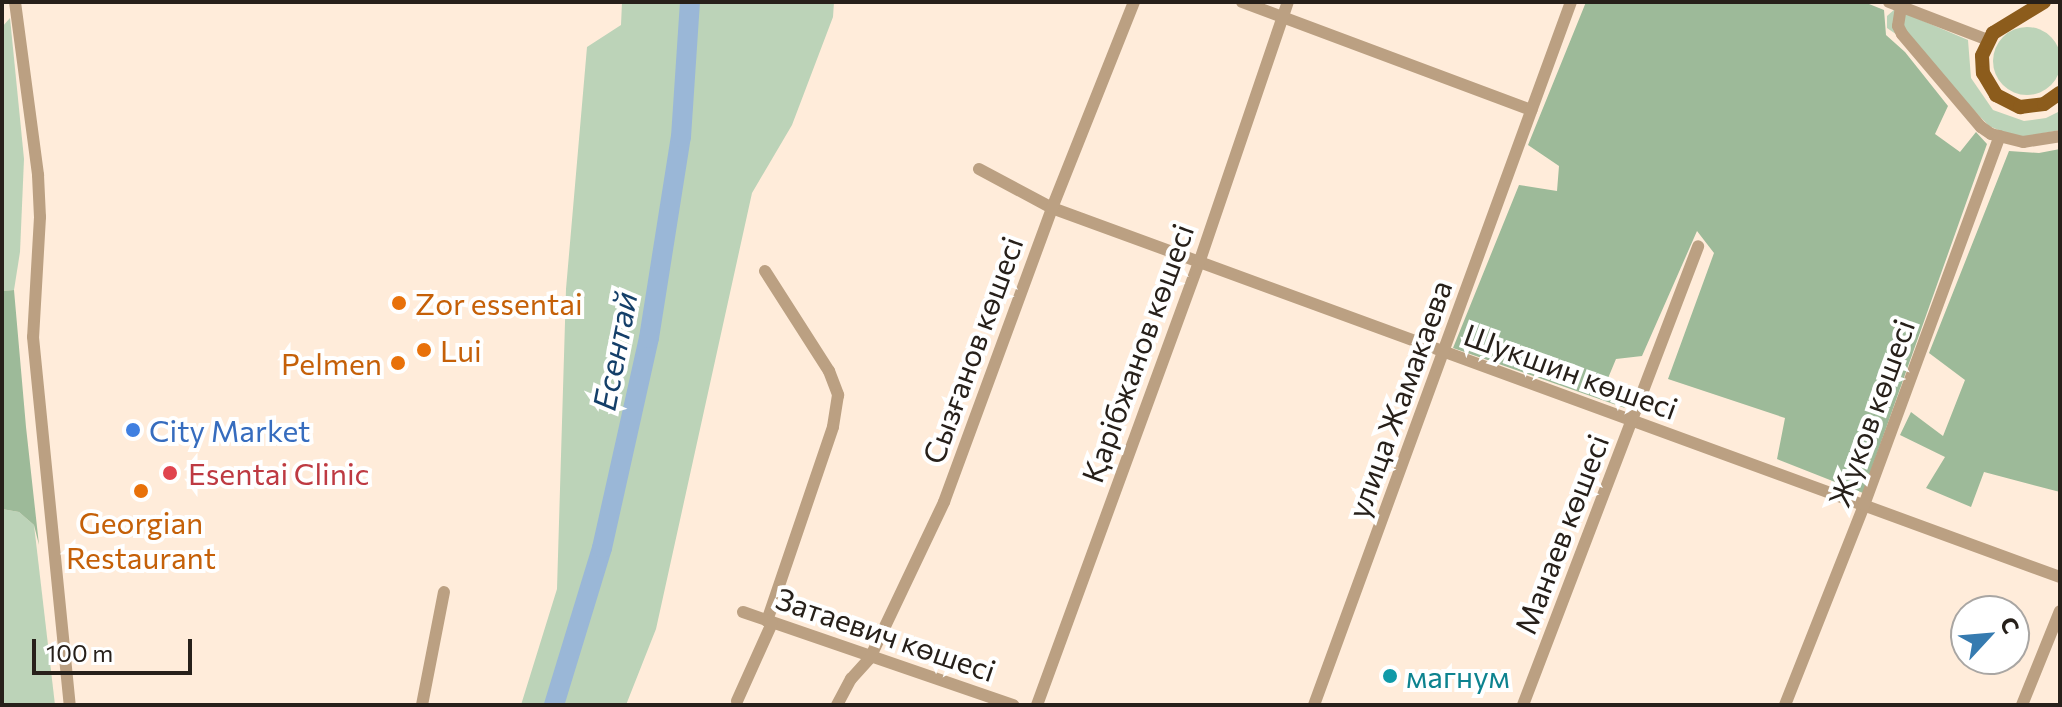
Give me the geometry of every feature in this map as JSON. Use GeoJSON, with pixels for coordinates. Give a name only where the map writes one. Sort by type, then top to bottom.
{"type":"FeatureCollection","features":[{"type":"Feature","properties":{"kind":"main road"},"geometry":{"type":"LineString","coordinates":[[2039,5],[2000,27],[1988,40],[1982,64],[1986,81],[1996,95],[2020,107],[2035,107],[2060,93]]}},
{"type":"Feature","properties":{"kind":"street"},"geometry":{"type":"LineString","coordinates":[[15,2],[25,66],[40,217],[33,337],[70,705]]}},
{"type":"Feature","properties":{"kind":"street","name":"Сызғанов көшесі"},"geometry":{"type":"LineString","coordinates":[[837,705],[851,679],[870,658],[944,502],[1052,208],[1134,2]]}},
{"type":"Feature","properties":{"kind":"street"},"geometry":{"type":"LineString","coordinates":[[1242,2],[1531,110]]}},
{"type":"Feature","properties":{"kind":"street","name":"Қарібжанов көшесі"},"geometry":{"type":"LineString","coordinates":[[1037,705],[1200,260],[1288,2]]}},
{"type":"Feature","properties":{"kind":"street","name":"улица Жамакаева"},"geometry":{"type":"LineString","coordinates":[[1314,705],[1571,2]]}},
{"type":"Feature","properties":{"kind":"street"},"geometry":{"type":"LineString","coordinates":[[1988,40],[1895,5],[1898,26],[1909,43],[1981,127],[2023,142],[2060,136]]}},
{"type":"Feature","properties":{"kind":"street","name":"Жуков көшесі"},"geometry":{"type":"LineString","coordinates":[[1785,705],[1864,505],[2000,136]]}},
{"type":"Feature","properties":{"kind":"street","name":"Шукшин көшесі"},"geometry":{"type":"LineString","coordinates":[[979,169],[1052,208],[2060,577]]}},
{"type":"Feature","properties":{"kind":"street","name":"Манаев көшесі"},"geometry":{"type":"LineString","coordinates":[[1523,705],[1698,246]]}},
{"type":"Feature","properties":{"kind":"street"},"geometry":{"type":"LineString","coordinates":[[737,701],[770,622],[833,427],[838,395],[829,371],[765,271]]}},
{"type":"Feature","properties":{"kind":"street"},"geometry":{"type":"LineString","coordinates":[[422,705],[444,592]]}},
{"type":"Feature","properties":{"kind":"street"},"geometry":{"type":"LineString","coordinates":[[2022,705],[2060,611]]}},
{"type":"Feature","properties":{"kind":"street","name":"Затаевич көшесі"},"geometry":{"type":"LineString","coordinates":[[743,612],[1013,705]]}},
{"type":"Feature","properties":{"kind":"green space"},"geometry":{"type":"Polygon","coordinates":[[[622,2],[834,2],[833,17],[792,125],[752,193],[656,629],[626,705],[521,705],[557,589],[566,289],[587,47],[621,25],[622,2]]]}},
{"type":"Feature","properties":{"kind":"green space"},"geometry":{"type":"Polygon","coordinates":[[[1586,2],[1864,2],[1884,10],[1886,35],[1905,52],[1948,106],[1935,134],[1960,152],[1976,132],[1987,144],[1863,493],[1777,459],[1785,418],[1668,379],[1714,253],[1697,231],[1642,356],[1616,359],[1606,383],[1625,408],[1453,348],[1519,185],[1557,191],[1559,166],[1528,145],[1586,2]]]}},
{"type":"Feature","properties":{"kind":"green space"},"geometry":{"type":"Polygon","coordinates":[[[1895,9],[1968,40],[1971,78],[1993,110],[2024,121],[2046,118],[2060,111],[2060,130],[2017,138],[1989,126],[1909,43],[1887,28],[1887,16],[1895,9]]]}},
{"type":"Feature","properties":{"kind":"green space"},"geometry":{"type":"Polygon","coordinates":[[[10,18],[24,159],[20,252],[14,290],[2,291],[2,27],[10,18]]]}},
{"type":"Feature","properties":{"kind":"green space"},"geometry":{"type":"Polygon","coordinates":[[[2027,27],[2051,37],[2061,61],[2051,85],[2027,95],[2003,85],[1993,61],[2003,37],[2027,27]]]}},
{"type":"Feature","properties":{"kind":"green space"},"geometry":{"type":"Polygon","coordinates":[[[2060,149],[2060,492],[1984,472],[1971,507],[1926,488],[1945,457],[1900,435],[1911,412],[1943,436],[1965,380],[1929,353],[2009,151],[2039,153],[2060,149]]]}},
{"type":"Feature","properties":{"kind":"green space"},"geometry":{"type":"Polygon","coordinates":[[[14,290],[39,545],[34,525],[19,512],[2,509],[2,291],[14,290]]]}},
{"type":"Feature","properties":{"kind":"green space"},"geometry":{"type":"Polygon","coordinates":[[[2,509],[19,512],[34,525],[55,705],[2,705],[2,509]]]}},
{"type":"Feature","properties":{"kind":"waterway","name":"Есентай"},"geometry":{"type":"LineString","coordinates":[[554,705],[602,548],[649,338],[681,137],[690,2]]}},
{"type":"Feature","properties":{"kind":"place","name":"Zor essentai"},"geometry":{"type":"Point","coordinates":[399,303]}},
{"type":"Feature","properties":{"kind":"place","name":"Lui"},"geometry":{"type":"Point","coordinates":[424,350]}},
{"type":"Feature","properties":{"kind":"place","name":"Pelmen"},"geometry":{"type":"Point","coordinates":[398,363]}},
{"type":"Feature","properties":{"kind":"place","name":"City Market"},"geometry":{"type":"Point","coordinates":[133,430]}},
{"type":"Feature","properties":{"kind":"place","name":"Esentai Clinic"},"geometry":{"type":"Point","coordinates":[170,473]}},
{"type":"Feature","properties":{"kind":"place","name":"Georgian Restaurant"},"geometry":{"type":"Point","coordinates":[141,491]}},
{"type":"Feature","properties":{"kind":"place","name":"магнум"},"geometry":{"type":"Point","coordinates":[1390,676]}}]}
